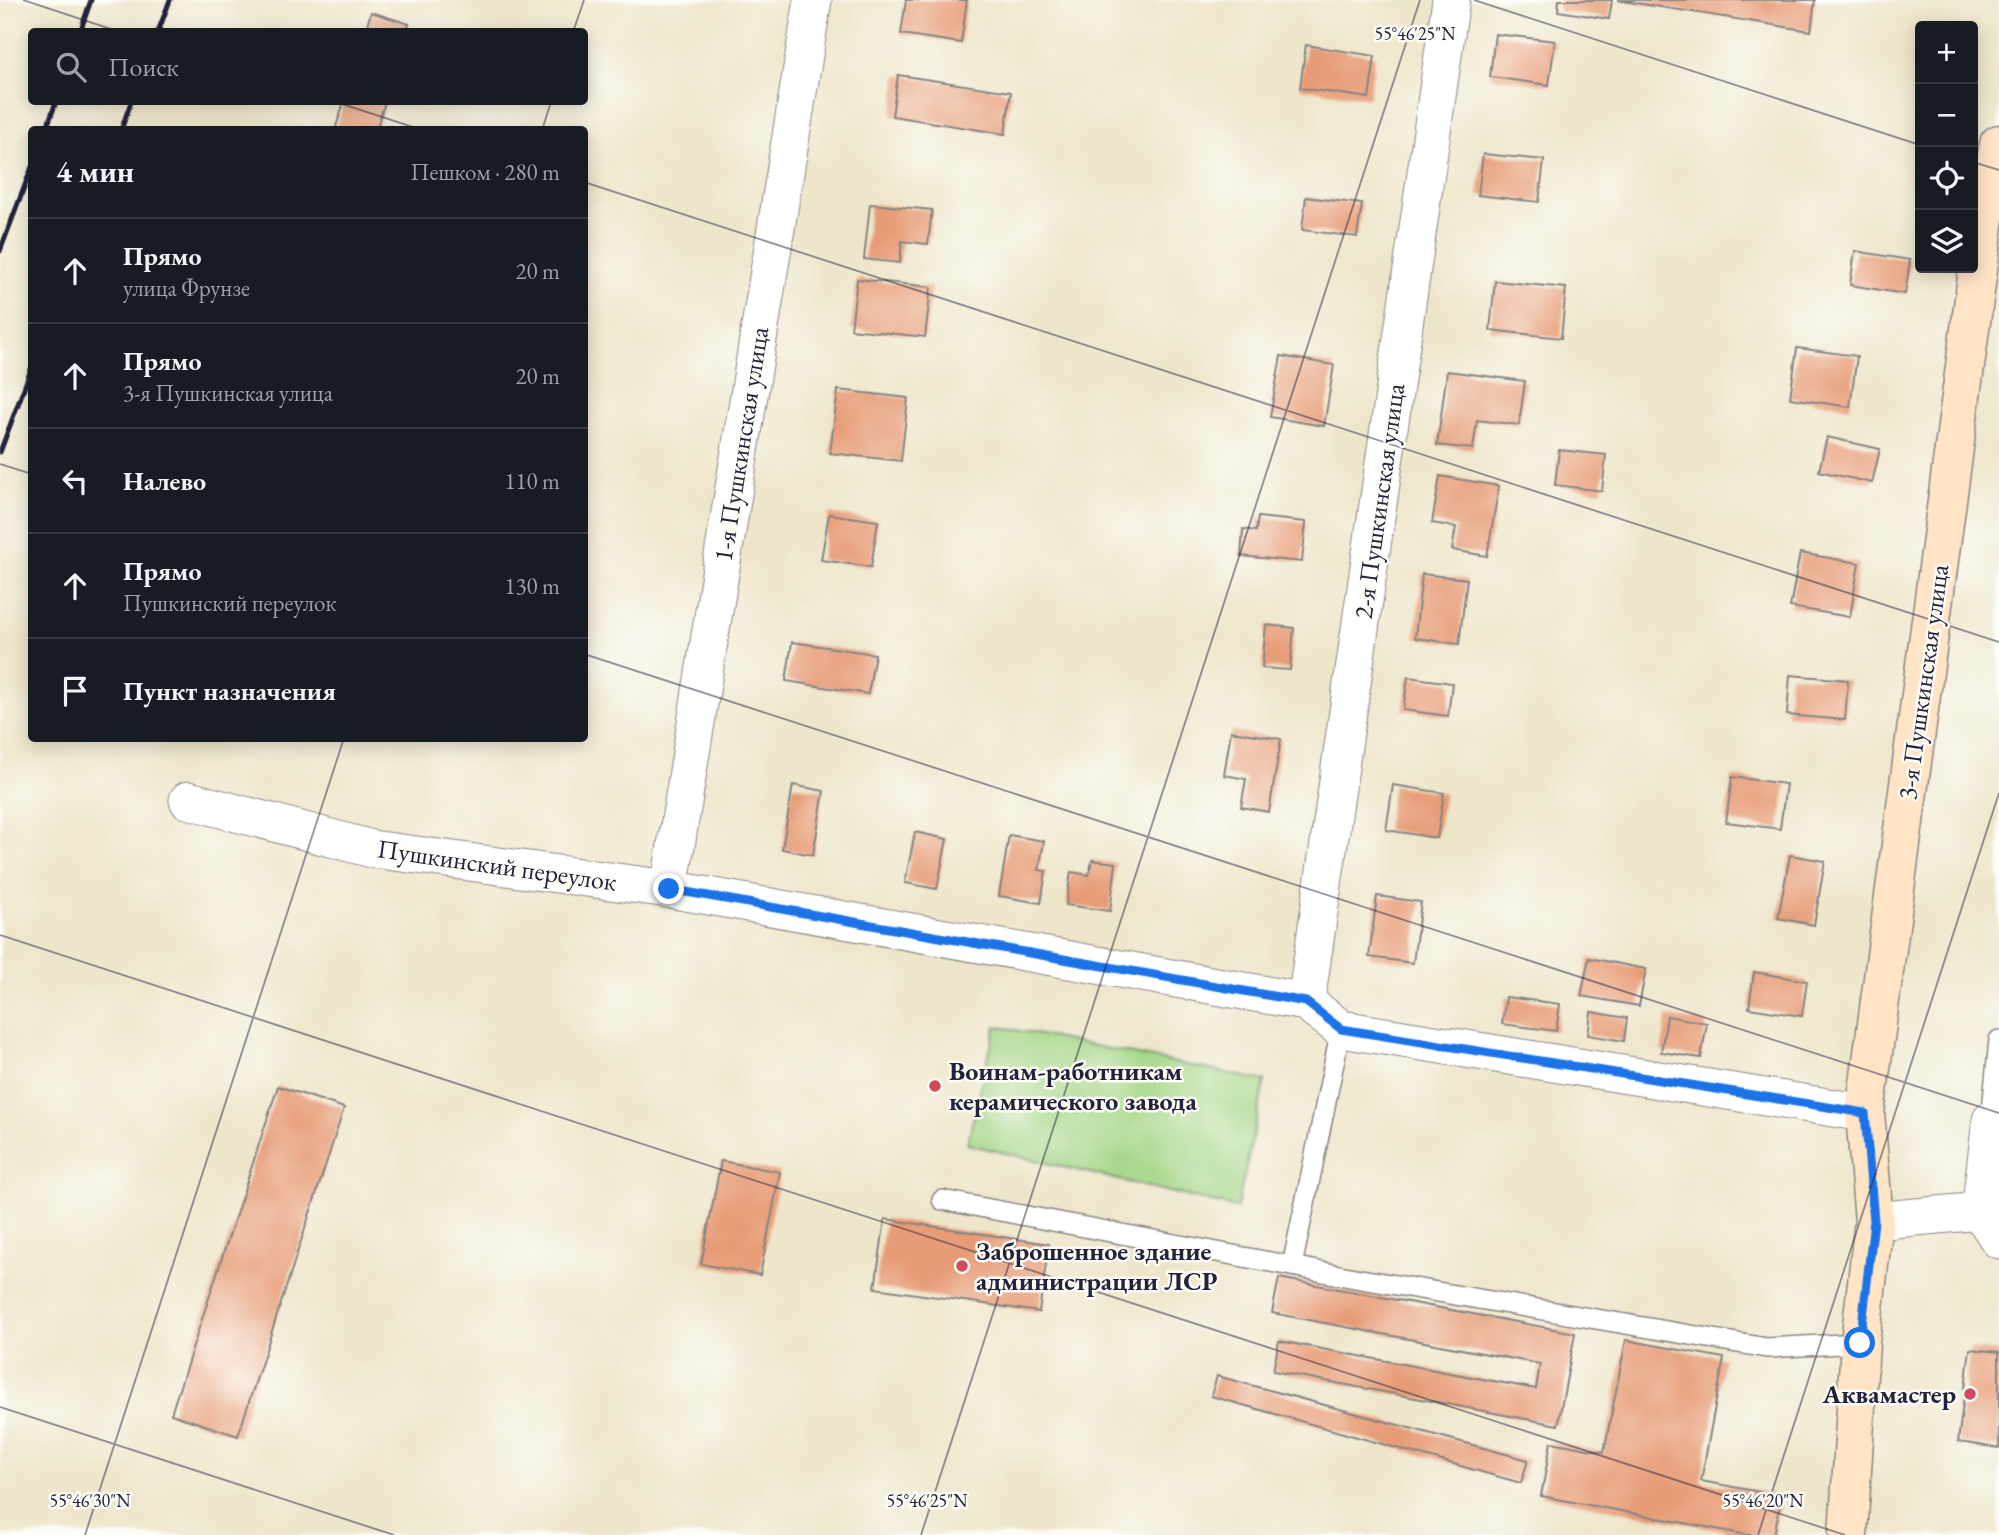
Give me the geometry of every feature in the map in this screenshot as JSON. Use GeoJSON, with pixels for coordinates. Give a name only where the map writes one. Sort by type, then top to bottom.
{"type":"FeatureCollection","features":[{"type":"Feature","properties":{"kind":"main road","name":"3-я Пушкинская улица"},"geometry":{"type":"LineString","coordinates":[[1848,1535],[1860,1343],[1874,1221],[1865,1113],[1983,230],[1999,144]]}},
{"type":"Feature","properties":{"kind":"street","name":"1-я Пушкинская улица"},"geometry":{"type":"LineString","coordinates":[[669,889],[813,0]]}},
{"type":"Feature","properties":{"kind":"street","name":"2-я Пушкинская улица"},"geometry":{"type":"LineString","coordinates":[[1306,1002],[1451,0]]}},
{"type":"Feature","properties":{"kind":"street","name":"Пушкинский переулок"},"geometry":{"type":"LineString","coordinates":[[188,800],[372,849],[669,889],[1306,1002]]}},
{"type":"Feature","properties":{"kind":"street"},"geometry":{"type":"LineString","coordinates":[[1306,1002],[1341,1029],[1865,1113]]}},
{"type":"Feature","properties":{"kind":"street"},"geometry":{"type":"LineString","coordinates":[[1874,1221],[1989,1226],[1995,1120]]}},
{"type":"Feature","properties":{"kind":"lane"},"geometry":{"type":"LineString","coordinates":[[1292,1266],[1341,1029]]}},
{"type":"Feature","properties":{"kind":"lane"},"geometry":{"type":"LineString","coordinates":[[1995,1120],[1999,1040]]}},
{"type":"Feature","properties":{"kind":"lane"},"geometry":{"type":"LineString","coordinates":[[942,1200],[1292,1266],[1766,1348],[1860,1343]]}},
{"type":"Feature","properties":{"kind":"green space"},"geometry":{"type":"Polygon","coordinates":[[[996,1026],[1265,1081],[1237,1208],[967,1144],[996,1026]]]}},
{"type":"Feature","properties":{"kind":"building"},"geometry":{"type":"Polygon","coordinates":[[[906,0],[967,0],[961,43],[901,34],[906,0]]]}},
{"type":"Feature","properties":{"kind":"building"},"geometry":{"type":"Polygon","coordinates":[[[1559,0],[1612,0],[1609,19],[1558,11],[1559,0]]]}},
{"type":"Feature","properties":{"kind":"building"},"geometry":{"type":"Polygon","coordinates":[[[1617,0],[1815,0],[1811,31],[1617,0]]]}},
{"type":"Feature","properties":{"kind":"building"},"geometry":{"type":"Polygon","coordinates":[[[371,12],[409,24],[408,28],[366,28],[371,12]]]}},
{"type":"Feature","properties":{"kind":"building"},"geometry":{"type":"Polygon","coordinates":[[[1495,34],[1555,41],[1549,85],[1490,77],[1495,34]]]}},
{"type":"Feature","properties":{"kind":"building"},"geometry":{"type":"Polygon","coordinates":[[[1306,45],[1375,56],[1369,98],[1300,88],[1306,45]]]}},
{"type":"Feature","properties":{"kind":"building"},"geometry":{"type":"Polygon","coordinates":[[[898,75],[1011,92],[1005,134],[892,116],[898,75]]]}},
{"type":"Feature","properties":{"kind":"building"},"geometry":{"type":"Polygon","coordinates":[[[343,105],[384,105],[377,126],[336,126],[343,105]]]}},
{"type":"Feature","properties":{"kind":"building"},"geometry":{"type":"Polygon","coordinates":[[[1483,154],[1544,160],[1539,202],[1478,195],[1483,154]]]}},
{"type":"Feature","properties":{"kind":"building"},"geometry":{"type":"Polygon","coordinates":[[[1306,197],[1362,204],[1357,237],[1302,230],[1306,197]]]}},
{"type":"Feature","properties":{"kind":"building"},"geometry":{"type":"Polygon","coordinates":[[[870,204],[932,210],[928,244],[902,241],[900,263],[864,259],[870,204]]]}},
{"type":"Feature","properties":{"kind":"building"},"geometry":{"type":"Polygon","coordinates":[[[1855,251],[1910,260],[1905,294],[1850,285],[1855,251]]]}},
{"type":"Feature","properties":{"kind":"building"},"geometry":{"type":"Polygon","coordinates":[[[857,279],[931,287],[925,337],[851,329],[857,279]]]}},
{"type":"Feature","properties":{"kind":"building"},"geometry":{"type":"Polygon","coordinates":[[[1495,281],[1566,288],[1561,338],[1490,330],[1495,281]]]}},
{"type":"Feature","properties":{"kind":"building"},"geometry":{"type":"Polygon","coordinates":[[[1797,348],[1857,356],[1850,407],[1790,398],[1797,348]]]}},
{"type":"Feature","properties":{"kind":"building"},"geometry":{"type":"Polygon","coordinates":[[[1281,356],[1334,365],[1324,426],[1270,417],[1281,356]]]}},
{"type":"Feature","properties":{"kind":"building"},"geometry":{"type":"Polygon","coordinates":[[[1447,371],[1525,381],[1519,425],[1477,420],[1473,449],[1437,445],[1447,371]]]}},
{"type":"Feature","properties":{"kind":"building"},"geometry":{"type":"Polygon","coordinates":[[[838,390],[908,398],[901,461],[830,453],[838,390]]]}},
{"type":"Feature","properties":{"kind":"building"},"geometry":{"type":"Polygon","coordinates":[[[1827,437],[1880,449],[1872,483],[1819,471],[1827,437]]]}},
{"type":"Feature","properties":{"kind":"building"},"geometry":{"type":"Polygon","coordinates":[[[1559,450],[1606,455],[1602,491],[1555,485],[1559,450]]]}},
{"type":"Feature","properties":{"kind":"building"},"geometry":{"type":"Polygon","coordinates":[[[1440,476],[1499,486],[1487,556],[1452,550],[1456,527],[1432,523],[1440,476]]]}},
{"type":"Feature","properties":{"kind":"building"},"geometry":{"type":"Polygon","coordinates":[[[829,514],[878,521],[871,567],[821,560],[829,514]]]}},
{"type":"Feature","properties":{"kind":"building"},"geometry":{"type":"Polygon","coordinates":[[[1258,517],[1306,522],[1302,562],[1241,556],[1243,529],[1256,531],[1258,517]]]}},
{"type":"Feature","properties":{"kind":"building"},"geometry":{"type":"Polygon","coordinates":[[[1800,553],[1859,563],[1850,617],[1790,607],[1800,553]]]}},
{"type":"Feature","properties":{"kind":"building"},"geometry":{"type":"Polygon","coordinates":[[[1422,574],[1467,579],[1459,644],[1415,638],[1422,574]]]}},
{"type":"Feature","properties":{"kind":"building"},"geometry":{"type":"Polygon","coordinates":[[[1266,625],[1294,628],[1290,670],[1262,668],[1266,625]]]}},
{"type":"Feature","properties":{"kind":"building"},"geometry":{"type":"Polygon","coordinates":[[[792,642],[875,654],[868,694],[786,681],[792,642]]]}},
{"type":"Feature","properties":{"kind":"building"},"geometry":{"type":"Polygon","coordinates":[[[1790,675],[1848,680],[1845,720],[1787,715],[1790,675]]]}},
{"type":"Feature","properties":{"kind":"building"},"geometry":{"type":"Polygon","coordinates":[[[1408,677],[1452,683],[1448,716],[1403,710],[1408,677]]]}},
{"type":"Feature","properties":{"kind":"building"},"geometry":{"type":"Polygon","coordinates":[[[1231,731],[1281,739],[1269,812],[1241,807],[1246,779],[1224,775],[1231,731]]]}},
{"type":"Feature","properties":{"kind":"building"},"geometry":{"type":"Polygon","coordinates":[[[1732,777],[1786,784],[1780,829],[1726,822],[1732,777]]]}},
{"type":"Feature","properties":{"kind":"building"},"geometry":{"type":"Polygon","coordinates":[[[793,785],[824,791],[813,855],[782,849],[793,785]]]}},
{"type":"Feature","properties":{"kind":"building"},"geometry":{"type":"Polygon","coordinates":[[[1393,785],[1444,793],[1437,838],[1386,830],[1393,785]]]}},
{"type":"Feature","properties":{"kind":"building"},"geometry":{"type":"Polygon","coordinates":[[[915,832],[947,839],[937,889],[905,883],[915,832]]]}},
{"type":"Feature","properties":{"kind":"building"},"geometry":{"type":"Polygon","coordinates":[[[1009,835],[1044,841],[1039,870],[1046,871],[1041,903],[999,896],[1009,835]]]}},
{"type":"Feature","properties":{"kind":"building"},"geometry":{"type":"Polygon","coordinates":[[[1790,855],[1825,861],[1814,925],[1778,918],[1790,855]]]}},
{"type":"Feature","properties":{"kind":"building"},"geometry":{"type":"Polygon","coordinates":[[[1092,860],[1116,863],[1110,911],[1066,905],[1071,872],[1089,875],[1092,860]]]}},
{"type":"Feature","properties":{"kind":"building"},"geometry":{"type":"Polygon","coordinates":[[[1377,896],[1421,902],[1413,963],[1369,957],[1377,896]]]}},
{"type":"Feature","properties":{"kind":"building"},"geometry":{"type":"Polygon","coordinates":[[[1589,958],[1646,969],[1639,1006],[1581,996],[1589,958]]]}},
{"type":"Feature","properties":{"kind":"building"},"geometry":{"type":"Polygon","coordinates":[[[1754,972],[1807,981],[1802,1016],[1749,1008],[1754,972]]]}},
{"type":"Feature","properties":{"kind":"building"},"geometry":{"type":"Polygon","coordinates":[[[1506,997],[1560,1004],[1556,1031],[1502,1024],[1506,997]]]}},
{"type":"Feature","properties":{"kind":"building"},"geometry":{"type":"Polygon","coordinates":[[[1591,1012],[1627,1018],[1624,1041],[1588,1035],[1591,1012]]]}},
{"type":"Feature","properties":{"kind":"building"},"geometry":{"type":"Polygon","coordinates":[[[1667,1016],[1707,1023],[1701,1058],[1661,1052],[1667,1016]]]}},
{"type":"Feature","properties":{"kind":"building"},"geometry":{"type":"Polygon","coordinates":[[[278,1086],[344,1108],[238,1436],[171,1414],[278,1086]]]}},
{"type":"Feature","properties":{"kind":"building"},"geometry":{"type":"Polygon","coordinates":[[[721,1161],[780,1172],[760,1275],[701,1264],[721,1161]]]}},
{"type":"Feature","properties":{"kind":"building","name":"Заброшенное здание администрации ЛСР"},"geometry":{"type":"Polygon","coordinates":[[[885,1219],[1049,1244],[1039,1312],[875,1288],[885,1219]]]}},
{"type":"Feature","properties":{"kind":"building"},"geometry":{"type":"Polygon","coordinates":[[[1279,1278],[1575,1333],[1558,1425],[1273,1371],[1279,1341],[1536,1389],[1540,1364],[1272,1313],[1279,1278]]]}},
{"type":"Feature","properties":{"kind":"building"},"geometry":{"type":"Polygon","coordinates":[[[1626,1340],[1724,1358],[1701,1481],[1782,1496],[1774,1535],[1748,1535],[1541,1496],[1551,1442],[1604,1452],[1626,1340]]]}},
{"type":"Feature","properties":{"kind":"building"},"geometry":{"type":"Polygon","coordinates":[[[1970,1349],[1999,1352],[1999,1448],[1958,1442],[1970,1349]]]}},
{"type":"Feature","properties":{"kind":"building"},"geometry":{"type":"Polygon","coordinates":[[[1217,1376],[1528,1460],[1521,1483],[1211,1396],[1217,1376]]]}},
{"type":"Feature","properties":{"kind":"railway"},"geometry":{"type":"LineString","coordinates":[[81,28],[91,0]]}},
{"type":"Feature","properties":{"kind":"railway"},"geometry":{"type":"LineString","coordinates":[[160,28],[170,0]]}},
{"type":"Feature","properties":{"kind":"railway"},"geometry":{"type":"LineString","coordinates":[[47,126],[55,105]]}},
{"type":"Feature","properties":{"kind":"railway"},"geometry":{"type":"LineString","coordinates":[[122,126],[130,105]]}},
{"type":"Feature","properties":{"kind":"railway"},"geometry":{"type":"LineString","coordinates":[[0,251],[28,178]]}},
{"type":"Feature","properties":{"kind":"railway"},"geometry":{"type":"LineString","coordinates":[[0,452],[28,378]]}},
{"type":"Feature","properties":{"kind":"place","name":"Воинам-работникам керамического завода"},"geometry":{"type":"Point","coordinates":[935,1086]}},
{"type":"Feature","properties":{"kind":"place","name":"Заброшенное здание администрации ЛСР"},"geometry":{"type":"Point","coordinates":[962,1266]}},
{"type":"Feature","properties":{"kind":"place","name":"Аквамастер"},"geometry":{"type":"Point","coordinates":[1970,1394]}},
{"type":"Feature","properties":{"kind":"route"},"geometry":{"type":"LineString","coordinates":[[669,889],[1306,1002],[1341,1029],[1865,1113],[1874,1221],[1860,1343]]}}]}
